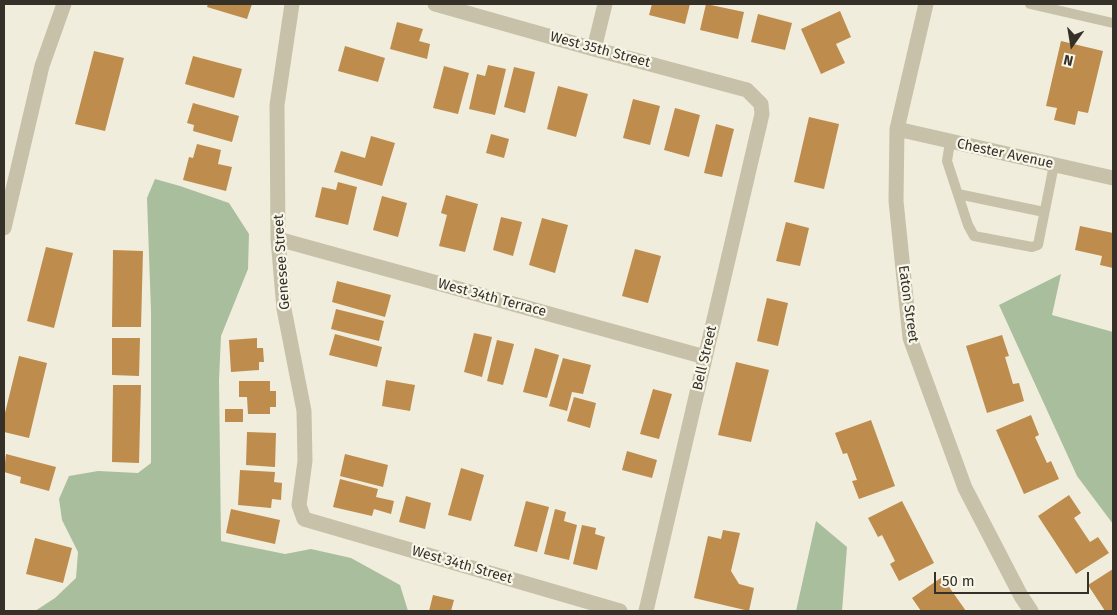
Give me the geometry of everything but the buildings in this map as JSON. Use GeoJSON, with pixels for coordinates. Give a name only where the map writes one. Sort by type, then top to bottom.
{"type":"FeatureCollection","features":[{"type":"Feature","properties":{"kind":"street"},"geometry":{"type":"LineString","coordinates":[[4,228],[42,66],[64,4]]}},
{"type":"Feature","properties":{"kind":"street","name":"Genesee Street"},"geometry":{"type":"LineString","coordinates":[[292,4],[276,105],[278,239],[284,309],[304,411],[306,461],[299,505],[304,518]]}},
{"type":"Feature","properties":{"kind":"street","name":"West 35th Street"},"geometry":{"type":"LineString","coordinates":[[435,4],[747,90],[761,104]]}},
{"type":"Feature","properties":{"kind":"street"},"geometry":{"type":"LineString","coordinates":[[594,49],[605,4]]}},
{"type":"Feature","properties":{"kind":"street","name":"Eaton Street"},"geometry":{"type":"LineString","coordinates":[[926,4],[897,129],[896,201],[910,338],[965,488],[1021,596],[1031,611]]}},
{"type":"Feature","properties":{"kind":"street","name":"Bell Street"},"geometry":{"type":"LineString","coordinates":[[646,611],[762,114],[761,104]]}},
{"type":"Feature","properties":{"kind":"street","name":"Chester Avenue"},"geometry":{"type":"LineString","coordinates":[[897,129],[1113,178]]}},
{"type":"Feature","properties":{"kind":"street","name":"West 34th Terrace"},"geometry":{"type":"LineString","coordinates":[[278,239],[706,357]]}},
{"type":"Feature","properties":{"kind":"street","name":"West 34th Street"},"geometry":{"type":"LineString","coordinates":[[304,518],[620,611]]}},
{"type":"Feature","properties":{"kind":"lane"},"geometry":{"type":"LineString","coordinates":[[1030,4],[1113,23]]}},
{"type":"Feature","properties":{"kind":"lane"},"geometry":{"type":"LineString","coordinates":[[950,142],[947,161],[968,226],[974,236],[1032,247],[1038,245],[1054,164]]}},
{"type":"Feature","properties":{"kind":"lane"},"geometry":{"type":"LineString","coordinates":[[958,194],[1044,212]]}},
{"type":"Feature","properties":{"kind":"green space"},"geometry":{"type":"Polygon","coordinates":[[[155,179],[229,203],[249,234],[248,269],[221,336],[219,380],[221,541],[285,554],[311,549],[351,558],[400,585],[408,611],[35,611],[55,598],[76,578],[78,552],[62,520],[59,499],[69,476],[98,471],[138,473],[151,463],[151,311],[147,198],[155,179]]]}},
{"type":"Feature","properties":{"kind":"green space"},"geometry":{"type":"Polygon","coordinates":[[[1061,274],[1052,315],[1113,332],[1113,524],[1077,476],[999,305],[1061,274]]]}},
{"type":"Feature","properties":{"kind":"green space"},"geometry":{"type":"Polygon","coordinates":[[[816,521],[847,547],[842,611],[796,611],[816,521]]]}}]}
